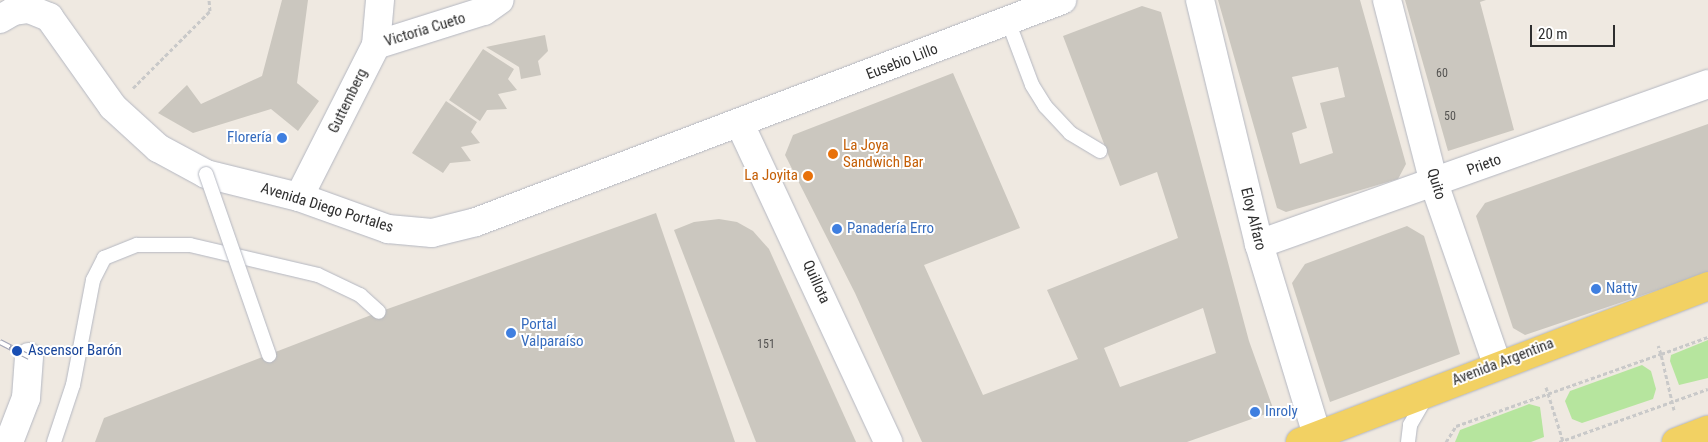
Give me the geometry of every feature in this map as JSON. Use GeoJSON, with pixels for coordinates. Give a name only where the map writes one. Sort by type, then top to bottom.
{"type":"FeatureCollection","features":[{"type":"Feature","properties":{"kind":"main road","name":"Guttemberg"},"geometry":{"type":"LineString","coordinates":[[299,197],[376,45],[380,0]]}},
{"type":"Feature","properties":{"kind":"main road","name":"Victoria Cueto"},"geometry":{"type":"LineString","coordinates":[[376,45],[484,11],[500,0]]}},
{"type":"Feature","properties":{"kind":"main road","name":"Eusebio Lillo"},"geometry":{"type":"LineString","coordinates":[[740,124],[1062,0]]}},
{"type":"Feature","properties":{"kind":"main road","name":"Eloy Alfaro"},"geometry":{"type":"LineString","coordinates":[[1200,0],[1259,244],[1312,440]]}},
{"type":"Feature","properties":{"kind":"main road","name":"Quito"},"geometry":{"type":"LineString","coordinates":[[1387,0],[1434,183],[1497,364]]}},
{"type":"Feature","properties":{"kind":"main road","name":"Avenida Diego Portales"},"geometry":{"type":"LineString","coordinates":[[0,19],[14,11],[29,9],[49,17],[113,107],[158,148],[206,174],[299,197],[388,229],[432,233],[476,222],[740,124]]}},
{"type":"Feature","properties":{"kind":"main road","name":"Prieto"},"geometry":{"type":"LineString","coordinates":[[1259,244],[1708,84]]}},
{"type":"Feature","properties":{"kind":"main road","name":"Quillota"},"geometry":{"type":"LineString","coordinates":[[740,124],[888,442]]}},
{"type":"Feature","properties":{"kind":"main road","name":"Avenida Argentina"},"geometry":{"type":"LineString","coordinates":[[1312,440],[1497,364],[1708,286]]}},
{"type":"Feature","properties":{"kind":"main road"},"geometry":{"type":"LineString","coordinates":[[10,442],[26,398],[29,358]]}},
{"type":"Feature","properties":{"kind":"main road"},"geometry":{"type":"LineString","coordinates":[[1676,442],[1708,430]]}},
{"type":"Feature","properties":{"kind":"lane"},"geometry":{"type":"LineString","coordinates":[[1008,21],[1032,85],[1045,106],[1070,132],[1100,151]]}},
{"type":"Feature","properties":{"kind":"lane"},"geometry":{"type":"LineString","coordinates":[[206,174],[269,355]]}},
{"type":"Feature","properties":{"kind":"lane"},"geometry":{"type":"LineString","coordinates":[[54,442],[73,385],[92,280],[104,258],[137,245],[190,245],[318,275],[360,295],[379,312]]}},
{"type":"Feature","properties":{"kind":"lane"},"geometry":{"type":"LineString","coordinates":[[1408,442],[1416,411],[1436,389]]}},
{"type":"Feature","properties":{"kind":"path"},"geometry":{"type":"LineString","coordinates":[[113,107],[210,11],[209,0]]}},
{"type":"Feature","properties":{"kind":"path"},"geometry":{"type":"LineString","coordinates":[[1446,442],[1456,426],[1708,337]]}},
{"type":"Feature","properties":{"kind":"path"},"geometry":{"type":"LineString","coordinates":[[1658,345],[1674,410]]}},
{"type":"Feature","properties":{"kind":"path"},"geometry":{"type":"LineString","coordinates":[[1546,388],[1562,442],[1708,389]]}},
{"type":"Feature","properties":{"kind":"green space"},"geometry":{"type":"Polygon","coordinates":[[[1708,340],[1708,378],[1679,385],[1670,361],[1671,355],[1708,340]]]}},
{"type":"Feature","properties":{"kind":"green space"},"geometry":{"type":"Polygon","coordinates":[[[1642,365],[1651,371],[1656,389],[1653,399],[1582,423],[1572,419],[1565,401],[1570,391],[1642,365]]]}},
{"type":"Feature","properties":{"kind":"green space"},"geometry":{"type":"Polygon","coordinates":[[[1529,404],[1540,407],[1544,437],[1531,442],[1455,442],[1460,430],[1529,404]]]}},
{"type":"Feature","properties":{"kind":"building"},"geometry":{"type":"Polygon","coordinates":[[[282,0],[308,0],[297,83],[319,101],[298,131],[271,109],[193,133],[158,113],[187,85],[201,104],[262,76],[282,0]]]}},
{"type":"Feature","properties":{"kind":"building"},"geometry":{"type":"Polygon","coordinates":[[[1218,0],[1360,0],[1406,164],[1398,179],[1286,212],[1277,208],[1218,0]],[[1338,67],[1292,77],[1307,128],[1292,133],[1300,164],[1333,153],[1320,103],[1345,97],[1338,67]]]}},
{"type":"Feature","properties":{"kind":"building"},"geometry":{"type":"Polygon","coordinates":[[[1405,0],[1486,0],[1480,2],[1514,130],[1448,151],[1405,0]]]}},
{"type":"Feature","properties":{"kind":"building"},"geometry":{"type":"Polygon","coordinates":[[[1142,6],[1161,12],[1249,341],[1274,411],[1187,442],[922,442],[855,293],[785,155],[793,135],[953,73],[1020,228],[924,265],[983,395],[1078,359],[1047,290],[1178,238],[1157,172],[1120,186],[1063,36],[1142,6]],[[1203,308],[1104,348],[1120,387],[1216,353],[1203,308]]]}},
{"type":"Feature","properties":{"kind":"building"},"geometry":{"type":"Polygon","coordinates":[[[545,35],[548,51],[538,61],[541,75],[521,79],[519,67],[486,47],[545,35]]]}},
{"type":"Feature","properties":{"kind":"building"},"geometry":{"type":"Polygon","coordinates":[[[483,49],[514,69],[508,79],[517,90],[498,94],[507,109],[487,110],[480,121],[449,100],[483,49]]]}},
{"type":"Feature","properties":{"kind":"building"},"geometry":{"type":"Polygon","coordinates":[[[446,101],[477,122],[471,132],[480,143],[461,147],[471,161],[450,163],[443,173],[412,153],[446,101]]]}},
{"type":"Feature","properties":{"kind":"building"},"geometry":{"type":"Polygon","coordinates":[[[1708,124],[1708,273],[1525,335],[1513,328],[1476,216],[1485,203],[1708,124]]]}},
{"type":"Feature","properties":{"kind":"building","name":"Portal Valparaíso"},"geometry":{"type":"Polygon","coordinates":[[[656,213],[735,442],[95,442],[104,418],[379,312],[656,213]]]}},
{"type":"Feature","properties":{"kind":"building"},"geometry":{"type":"Polygon","coordinates":[[[719,219],[737,222],[753,231],[769,249],[856,442],[756,442],[674,230],[694,222],[719,219]]]}},
{"type":"Feature","properties":{"kind":"building"},"geometry":{"type":"Polygon","coordinates":[[[1407,226],[1424,236],[1460,354],[1330,402],[1292,283],[1305,264],[1407,226]]]}},
{"type":"Feature","properties":{"kind":"railway"},"geometry":{"type":"LineString","coordinates":[[0,342],[29,357]]}},
{"type":"Feature","properties":{"kind":"place","name":"Florería"},"geometry":{"type":"Point","coordinates":[282,138]}},
{"type":"Feature","properties":{"kind":"place","name":"La Joya Sandwich Bar"},"geometry":{"type":"Point","coordinates":[833,154]}},
{"type":"Feature","properties":{"kind":"place","name":"La Joyita"},"geometry":{"type":"Point","coordinates":[808,176]}},
{"type":"Feature","properties":{"kind":"place","name":"Panadería Erro"},"geometry":{"type":"Point","coordinates":[837,229]}},
{"type":"Feature","properties":{"kind":"place","name":"Natty"},"geometry":{"type":"Point","coordinates":[1596,289]}},
{"type":"Feature","properties":{"kind":"place","name":"Portal Valparaíso"},"geometry":{"type":"Point","coordinates":[511,333]}},
{"type":"Feature","properties":{"kind":"place","name":"Ascensor Barón"},"geometry":{"type":"Point","coordinates":[17,351]}},
{"type":"Feature","properties":{"kind":"place","name":"Inroly"},"geometry":{"type":"Point","coordinates":[1255,412]}}]}
